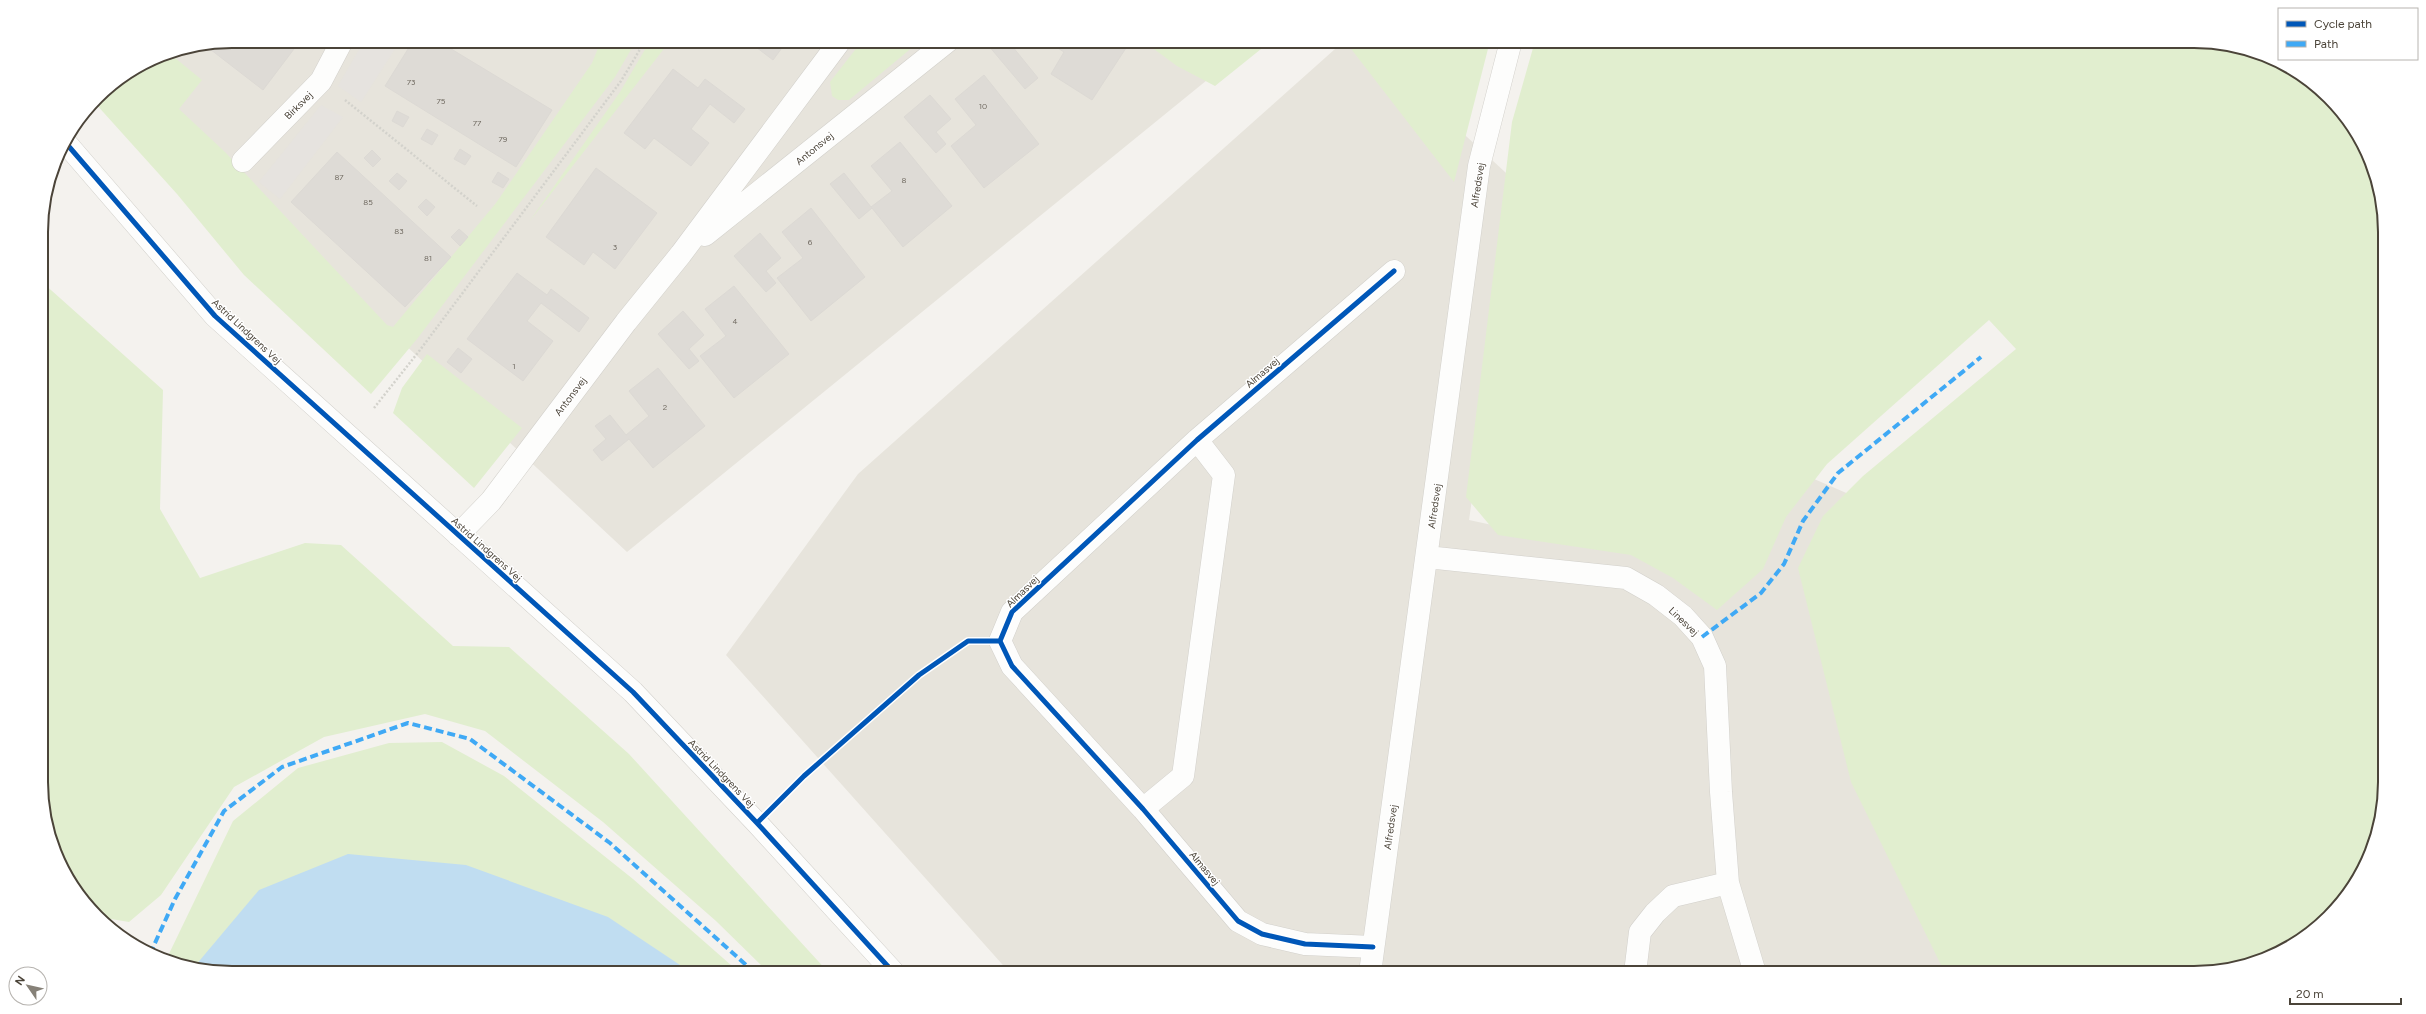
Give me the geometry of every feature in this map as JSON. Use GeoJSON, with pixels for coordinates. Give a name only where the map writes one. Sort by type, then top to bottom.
{"type":"FeatureCollection","features":[{"type":"Feature","properties":{"kind":"street","name":"Birksvej"},"geometry":{"type":"LineString","coordinates":[[243,161],[321,81],[338,48]]}},
{"type":"Feature","properties":{"kind":"street","name":"Antonsvej"},"geometry":{"type":"LineString","coordinates":[[458,535],[491,500],[626,322],[680,254],[835,48]]}},
{"type":"Feature","properties":{"kind":"street","name":"Antonsvej"},"geometry":{"type":"LineString","coordinates":[[680,254],[939,48]]}},
{"type":"Feature","properties":{"kind":"street","name":"Alfredsvej"},"geometry":{"type":"LineString","coordinates":[[1371,966],[1479,166],[1509,48]]}},
{"type":"Feature","properties":{"kind":"street","name":"Astrid Lindgrens Vej"},"geometry":{"type":"LineString","coordinates":[[69,147],[215,316],[633,692],[762,828],[888,966]]}},
{"type":"Feature","properties":{"kind":"street","name":"Almasvej"},"geometry":{"type":"LineString","coordinates":[[1374,948],[1305,944],[1262,934],[1238,920],[1143,809],[1012,666],[1000,641],[1012,612],[1197,440],[1394,271]]}},
{"type":"Feature","properties":{"kind":"street"},"geometry":{"type":"LineString","coordinates":[[1143,809],[1183,776],[1224,476],[1197,440]]}},
{"type":"Feature","properties":{"kind":"street","name":"Linesvej"},"geometry":{"type":"LineString","coordinates":[[1427,557],[1626,578],[1656,595],[1683,616],[1702,637],[1715,666],[1721,792],[1728,883],[1753,966]]}},
{"type":"Feature","properties":{"kind":"street"},"geometry":{"type":"LineString","coordinates":[[1636,966],[1640,932],[1673,896],[1728,883]]}},
{"type":"Feature","properties":{"kind":"path"},"geometry":{"type":"LineString","coordinates":[[374,408],[420,350],[616,87],[641,48]]}},
{"type":"Feature","properties":{"kind":"path"},"geometry":{"type":"LineString","coordinates":[[321,81],[477,206]]}},
{"type":"Feature","properties":{"kind":"shaded area"},"geometry":{"type":"Polygon","coordinates":[[[220,48],[1246,48],[627,552],[310,256],[131,79],[150,67],[184,54],[220,48]]]}},
{"type":"Feature","properties":{"kind":"shaded area"},"geometry":{"type":"Polygon","coordinates":[[[360,48],[396,48],[361,102],[338,86],[360,48]]]}},
{"type":"Feature","properties":{"kind":"shaded area"},"geometry":{"type":"Polygon","coordinates":[[[1336,48],[1371,48],[1518,184],[1469,520],[1736,577],[1798,472],[1966,545],[1981,966],[1004,966],[726,655],[858,474],[1336,48]]]}},
{"type":"Feature","properties":{"kind":"shaded area"},"geometry":{"type":"Polygon","coordinates":[[[321,105],[343,117],[280,199],[259,182],[321,105]]]}},
{"type":"Feature","properties":{"kind":"green space"},"geometry":{"type":"Polygon","coordinates":[[[598,48],[632,48],[615,77],[417,339],[371,394],[244,275],[177,194],[98,106],[120,86],[130,79],[150,67],[174,57],[202,80],[179,109],[225,152],[387,325],[393,327],[496,203],[592,63],[598,48]]]}},
{"type":"Feature","properties":{"kind":"green space"},"geometry":{"type":"Polygon","coordinates":[[[646,48],[665,48],[529,222],[620,92],[646,48]]]}},
{"type":"Feature","properties":{"kind":"green space"},"geometry":{"type":"Polygon","coordinates":[[[857,48],[912,48],[849,100],[838,100],[832,96],[830,82],[857,48]]]}},
{"type":"Feature","properties":{"kind":"green space"},"geometry":{"type":"Polygon","coordinates":[[[1153,48],[1262,48],[1215,86],[1177,66],[1153,48]]]}},
{"type":"Feature","properties":{"kind":"green space"},"geometry":{"type":"Polygon","coordinates":[[[1350,48],[1488,48],[1454,182],[1350,48]]]}},
{"type":"Feature","properties":{"kind":"green space"},"geometry":{"type":"Polygon","coordinates":[[[1533,48],[2206,48],[2242,54],[2276,67],[2306,86],[2324,102],[2340,120],[2359,150],[2372,184],[2378,220],[2378,794],[2372,830],[2359,864],[2340,894],[2324,912],[2306,928],[2276,947],[2242,960],[2206,966],[1942,966],[1851,782],[1798,568],[1823,516],[1863,476],[2016,349],[1989,320],[1827,464],[1786,517],[1763,569],[1717,610],[1673,578],[1631,555],[1498,535],[1466,497],[1512,122],[1533,48]]]}},
{"type":"Feature","properties":{"kind":"green space"},"geometry":{"type":"Polygon","coordinates":[[[48,287],[163,390],[160,509],[200,578],[305,543],[341,545],[453,646],[509,647],[629,754],[823,966],[762,966],[716,921],[603,822],[485,731],[425,714],[324,737],[234,787],[161,895],[129,922],[110,919],[86,894],[79,884],[67,864],[54,830],[48,794],[48,287]]]}},
{"type":"Feature","properties":{"kind":"green space"},"geometry":{"type":"Polygon","coordinates":[[[427,354],[522,428],[474,488],[393,413],[402,388],[427,354]]]}},
{"type":"Feature","properties":{"kind":"green space"},"geometry":{"type":"Polygon","coordinates":[[[442,742],[504,776],[633,879],[732,966],[220,966],[184,960],[169,955],[233,821],[298,768],[389,743],[442,742]]]}},
{"type":"Feature","properties":{"kind":"water"},"geometry":{"type":"Polygon","coordinates":[[[348,854],[466,865],[608,917],[682,966],[220,966],[198,962],[259,890],[348,854]]]}},
{"type":"Feature","properties":{"kind":"building"},"geometry":{"type":"Polygon","coordinates":[[[220,48],[295,48],[263,90],[211,50],[220,48]]]}},
{"type":"Feature","properties":{"kind":"building"},"geometry":{"type":"Polygon","coordinates":[[[409,48],[450,48],[552,110],[516,167],[385,86],[409,48]]]}},
{"type":"Feature","properties":{"kind":"building"},"geometry":{"type":"Polygon","coordinates":[[[757,48],[782,48],[773,60],[757,48]]]}},
{"type":"Feature","properties":{"kind":"building"},"geometry":{"type":"Polygon","coordinates":[[[991,48],[1014,48],[1038,78],[1025,89],[991,48]]]}},
{"type":"Feature","properties":{"kind":"building"},"geometry":{"type":"Polygon","coordinates":[[[1058,48],[1126,48],[1092,100],[1051,74],[1064,52],[1058,48]]]}},
{"type":"Feature","properties":{"kind":"building"},"geometry":{"type":"Polygon","coordinates":[[[673,69],[698,88],[705,79],[745,109],[734,123],[710,104],[691,129],[709,143],[691,166],[654,138],[645,149],[624,133],[673,69]]]}},
{"type":"Feature","properties":{"kind":"building"},"geometry":{"type":"Polygon","coordinates":[[[984,75],[1039,144],[984,188],[951,146],[976,125],[955,99],[984,75]]]}},
{"type":"Feature","properties":{"kind":"building"},"geometry":{"type":"Polygon","coordinates":[[[930,95],[951,119],[936,132],[946,144],[936,153],[904,117],[930,95]]]}},
{"type":"Feature","properties":{"kind":"building"},"geometry":{"type":"Polygon","coordinates":[[[397,111],[409,117],[403,127],[392,121],[397,111]]]}},
{"type":"Feature","properties":{"kind":"building"},"geometry":{"type":"Polygon","coordinates":[[[427,129],[438,135],[432,145],[421,139],[427,129]]]}},
{"type":"Feature","properties":{"kind":"building"},"geometry":{"type":"Polygon","coordinates":[[[900,142],[952,206],[903,247],[872,208],[859,219],[830,184],[844,173],[871,207],[892,191],[871,166],[900,142]]]}},
{"type":"Feature","properties":{"kind":"building"},"geometry":{"type":"Polygon","coordinates":[[[460,149],[471,156],[465,165],[454,159],[460,149]]]}},
{"type":"Feature","properties":{"kind":"building"},"geometry":{"type":"Polygon","coordinates":[[[372,150],[381,159],[373,167],[364,158],[372,150]]]}},
{"type":"Feature","properties":{"kind":"building"},"geometry":{"type":"Polygon","coordinates":[[[337,152],[451,257],[405,307],[291,202],[337,152]]]}},
{"type":"Feature","properties":{"kind":"building"},"geometry":{"type":"Polygon","coordinates":[[[596,168],[657,213],[615,269],[593,252],[584,265],[546,237],[596,168]]]}},
{"type":"Feature","properties":{"kind":"building"},"geometry":{"type":"Polygon","coordinates":[[[498,172],[509,179],[503,188],[492,182],[498,172]]]}},
{"type":"Feature","properties":{"kind":"building"},"geometry":{"type":"Polygon","coordinates":[[[397,173],[407,181],[399,190],[389,181],[397,173]]]}},
{"type":"Feature","properties":{"kind":"building"},"geometry":{"type":"Polygon","coordinates":[[[426,199],[435,207],[427,216],[418,207],[426,199]]]}},
{"type":"Feature","properties":{"kind":"building"},"geometry":{"type":"Polygon","coordinates":[[[811,208],[865,277],[811,321],[777,278],[803,258],[782,232],[811,208]]]}},
{"type":"Feature","properties":{"kind":"building"},"geometry":{"type":"Polygon","coordinates":[[[459,229],[468,237],[460,246],[451,237],[459,229]]]}},
{"type":"Feature","properties":{"kind":"building"},"geometry":{"type":"Polygon","coordinates":[[[760,233],[781,258],[766,271],[776,283],[766,292],[734,256],[760,233]]]}},
{"type":"Feature","properties":{"kind":"building"},"geometry":{"type":"Polygon","coordinates":[[[517,273],[547,295],[551,289],[589,318],[579,332],[541,303],[527,321],[553,341],[523,381],[467,339],[517,273]]]}},
{"type":"Feature","properties":{"kind":"building"},"geometry":{"type":"Polygon","coordinates":[[[734,286],[789,354],[734,398],[700,356],[726,336],[705,309],[734,286]]]}},
{"type":"Feature","properties":{"kind":"building"},"geometry":{"type":"Polygon","coordinates":[[[683,311],[704,335],[689,349],[699,361],[689,369],[658,334],[683,311]]]}},
{"type":"Feature","properties":{"kind":"building"},"geometry":{"type":"Polygon","coordinates":[[[458,348],[472,359],[461,373],[447,362],[458,348]]]}},
{"type":"Feature","properties":{"kind":"building"},"geometry":{"type":"Polygon","coordinates":[[[658,368],[705,426],[653,468],[629,439],[602,461],[593,450],[606,439],[595,426],[610,415],[626,435],[649,416],[629,391],[658,368]]]}},
{"type":"Feature","properties":{"kind":"marked path"},"geometry":{"type":"LineString","coordinates":[[1702,637],[1761,593],[1784,564],[1803,521],[1838,473],[1981,357]]}},
{"type":"Feature","properties":{"kind":"marked path"},"geometry":{"type":"LineString","coordinates":[[153,948],[175,899],[224,811],[282,767],[408,723],[470,739],[610,843],[747,966]]}},
{"type":"Feature","properties":{"kind":"cycle path"},"geometry":{"type":"LineString","coordinates":[[69,147],[215,316],[633,692],[757,823],[888,966]]}},
{"type":"Feature","properties":{"kind":"cycle path"},"geometry":{"type":"LineString","coordinates":[[1373,947],[1305,944],[1262,934],[1238,921],[1143,809],[1012,666],[1000,641],[1012,612],[1197,440],[1394,271]]}},
{"type":"Feature","properties":{"kind":"cycle path"},"geometry":{"type":"LineString","coordinates":[[757,823],[804,776],[919,675],[968,641],[1000,641]]}}]}
